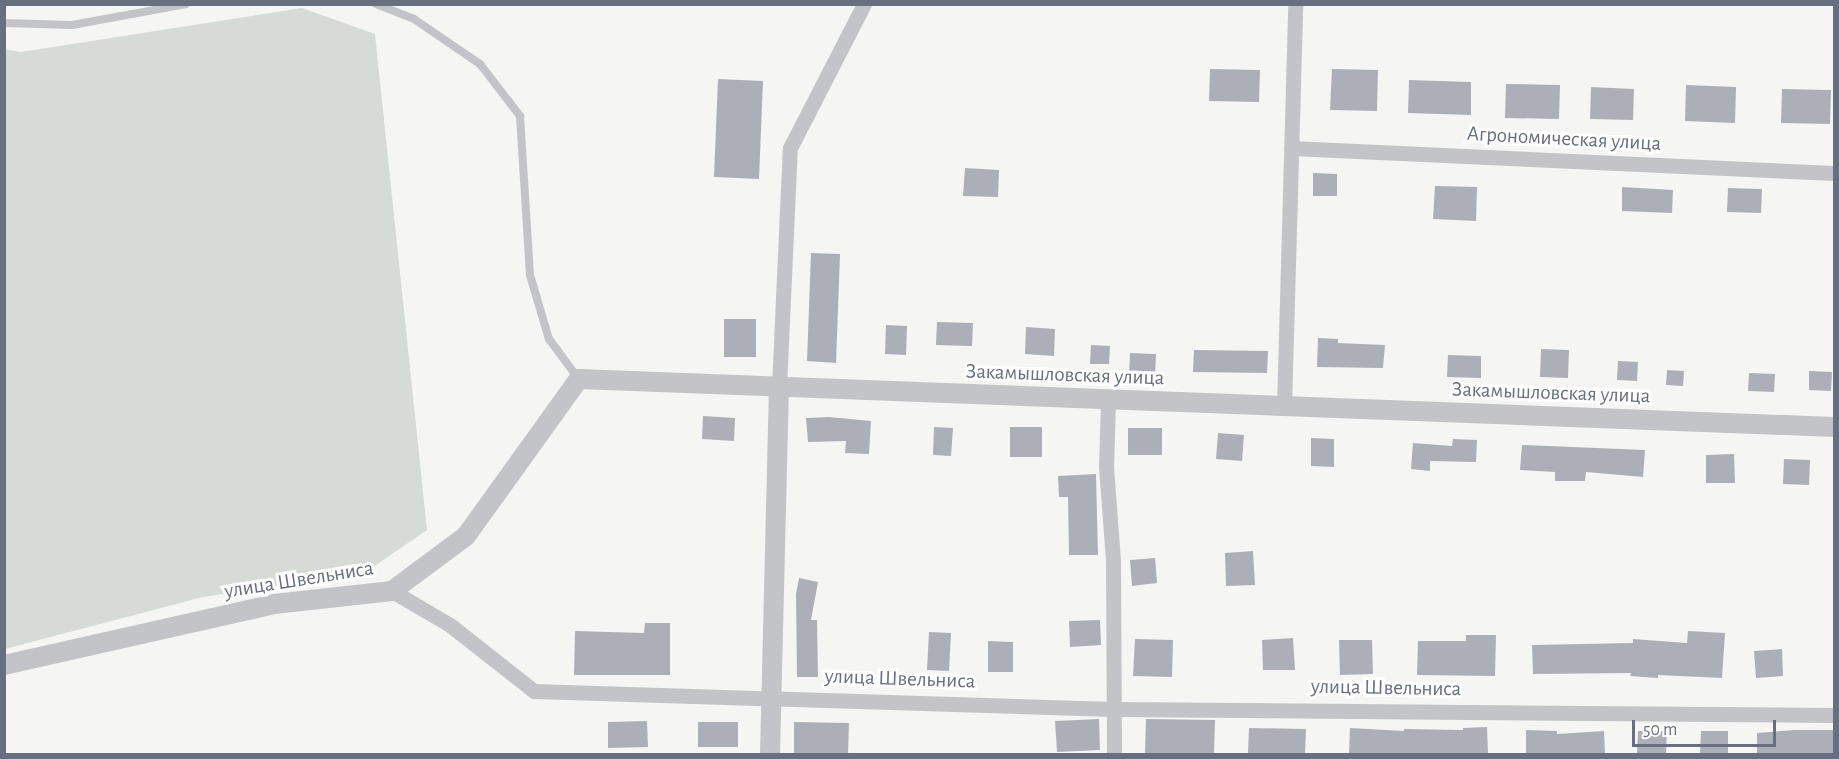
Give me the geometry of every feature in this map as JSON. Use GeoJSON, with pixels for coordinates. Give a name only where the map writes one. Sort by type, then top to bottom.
{"type":"FeatureCollection","features":[{"type":"Feature","properties":{"kind":"street"},"geometry":{"type":"LineString","coordinates":[[770,754],[779,387],[790,148],[864,4]]}},
{"type":"Feature","properties":{"kind":"street"},"geometry":{"type":"LineString","coordinates":[[1284,408],[1295,4]]}},
{"type":"Feature","properties":{"kind":"street","name":"Агрономическая улица"},"geometry":{"type":"LineString","coordinates":[[1291,148],[1834,172]]}},
{"type":"Feature","properties":{"kind":"street","name":"Закамышловская улица"},"geometry":{"type":"LineString","coordinates":[[579,379],[1834,428]]}},
{"type":"Feature","properties":{"kind":"street"},"geometry":{"type":"LineString","coordinates":[[392,591],[466,536],[579,379]]}},
{"type":"Feature","properties":{"kind":"street"},"geometry":{"type":"LineString","coordinates":[[1108,401],[1106,467],[1113,560],[1114,754]]}},
{"type":"Feature","properties":{"kind":"street","name":"улица Швельниса"},"geometry":{"type":"LineString","coordinates":[[4,665],[274,604],[392,591],[450,626],[534,691],[1113,709],[1834,716]]}},
{"type":"Feature","properties":{"kind":"lane"},"geometry":{"type":"LineString","coordinates":[[4,23],[72,25],[186,4]]}},
{"type":"Feature","properties":{"kind":"lane"},"geometry":{"type":"LineString","coordinates":[[375,4],[414,19],[480,64],[520,116],[530,275],[549,339],[579,379]]}},
{"type":"Feature","properties":{"kind":"shaded area"},"geometry":{"type":"Polygon","coordinates":[[[302,8],[375,34],[427,530],[366,572],[203,597],[5,649],[5,49],[21,52],[302,8]]]}},
{"type":"Feature","properties":{"kind":"building"},"geometry":{"type":"Polygon","coordinates":[[[1210,69],[1260,70],[1259,102],[1209,101],[1210,69]]]}},
{"type":"Feature","properties":{"kind":"building"},"geometry":{"type":"Polygon","coordinates":[[[1332,69],[1378,70],[1377,111],[1330,110],[1332,69]]]}},
{"type":"Feature","properties":{"kind":"building"},"geometry":{"type":"Polygon","coordinates":[[[718,79],[763,81],[759,179],[714,177],[718,79]]]}},
{"type":"Feature","properties":{"kind":"building"},"geometry":{"type":"Polygon","coordinates":[[[1409,80],[1471,82],[1471,115],[1408,113],[1409,80]]]}},
{"type":"Feature","properties":{"kind":"building"},"geometry":{"type":"Polygon","coordinates":[[[1506,84],[1560,85],[1559,119],[1505,118],[1506,84]]]}},
{"type":"Feature","properties":{"kind":"building"},"geometry":{"type":"Polygon","coordinates":[[[1686,85],[1736,87],[1735,123],[1685,121],[1686,85]]]}},
{"type":"Feature","properties":{"kind":"building"},"geometry":{"type":"Polygon","coordinates":[[[1591,87],[1634,89],[1633,120],[1590,119],[1591,87]]]}},
{"type":"Feature","properties":{"kind":"building"},"geometry":{"type":"Polygon","coordinates":[[[1782,89],[1831,90],[1830,124],[1781,123],[1782,89]]]}},
{"type":"Feature","properties":{"kind":"building"},"geometry":{"type":"Polygon","coordinates":[[[965,168],[999,170],[998,197],[963,196],[965,168]]]}},
{"type":"Feature","properties":{"kind":"building"},"geometry":{"type":"Polygon","coordinates":[[[1313,173],[1337,174],[1337,196],[1313,196],[1313,173]]]}},
{"type":"Feature","properties":{"kind":"building"},"geometry":{"type":"Polygon","coordinates":[[[1435,186],[1477,187],[1476,221],[1433,219],[1435,186]]]}},
{"type":"Feature","properties":{"kind":"building"},"geometry":{"type":"Polygon","coordinates":[[[1622,187],[1673,190],[1672,213],[1622,211],[1622,187]]]}},
{"type":"Feature","properties":{"kind":"building"},"geometry":{"type":"Polygon","coordinates":[[[1728,188],[1762,189],[1761,213],[1727,212],[1728,188]]]}},
{"type":"Feature","properties":{"kind":"building"},"geometry":{"type":"Polygon","coordinates":[[[811,253],[840,254],[836,363],[807,361],[811,253]]]}},
{"type":"Feature","properties":{"kind":"building"},"geometry":{"type":"Polygon","coordinates":[[[724,319],[756,319],[756,357],[724,357],[724,319]]]}},
{"type":"Feature","properties":{"kind":"building"},"geometry":{"type":"Polygon","coordinates":[[[937,322],[973,323],[972,346],[936,345],[937,322]]]}},
{"type":"Feature","properties":{"kind":"building"},"geometry":{"type":"Polygon","coordinates":[[[886,325],[907,326],[906,355],[885,354],[886,325]]]}},
{"type":"Feature","properties":{"kind":"building"},"geometry":{"type":"Polygon","coordinates":[[[1026,327],[1055,329],[1054,356],[1025,354],[1026,327]]]}},
{"type":"Feature","properties":{"kind":"building"},"geometry":{"type":"Polygon","coordinates":[[[1318,338],[1338,339],[1338,343],[1385,345],[1383,368],[1317,367],[1318,338]]]}},
{"type":"Feature","properties":{"kind":"building"},"geometry":{"type":"Polygon","coordinates":[[[1091,345],[1110,346],[1109,364],[1090,364],[1091,345]]]}},
{"type":"Feature","properties":{"kind":"building"},"geometry":{"type":"Polygon","coordinates":[[[1541,349],[1569,350],[1568,378],[1540,377],[1541,349]]]}},
{"type":"Feature","properties":{"kind":"building"},"geometry":{"type":"Polygon","coordinates":[[[1194,350],[1268,351],[1267,373],[1193,372],[1194,350]]]}},
{"type":"Feature","properties":{"kind":"building"},"geometry":{"type":"Polygon","coordinates":[[[1130,353],[1156,354],[1155,376],[1129,375],[1130,353]]]}},
{"type":"Feature","properties":{"kind":"building"},"geometry":{"type":"Polygon","coordinates":[[[1448,355],[1481,356],[1481,378],[1447,377],[1448,355]]]}},
{"type":"Feature","properties":{"kind":"building"},"geometry":{"type":"Polygon","coordinates":[[[1618,361],[1638,362],[1637,381],[1617,380],[1618,361]]]}},
{"type":"Feature","properties":{"kind":"building"},"geometry":{"type":"Polygon","coordinates":[[[1667,370],[1684,371],[1683,386],[1666,385],[1667,370]]]}},
{"type":"Feature","properties":{"kind":"building"},"geometry":{"type":"Polygon","coordinates":[[[1809,371],[1832,372],[1831,391],[1809,390],[1809,371]]]}},
{"type":"Feature","properties":{"kind":"building"},"geometry":{"type":"Polygon","coordinates":[[[1749,373],[1775,374],[1774,392],[1748,391],[1749,373]]]}},
{"type":"Feature","properties":{"kind":"building"},"geometry":{"type":"Polygon","coordinates":[[[703,416],[735,418],[734,441],[702,439],[703,416]]]}},
{"type":"Feature","properties":{"kind":"building"},"geometry":{"type":"Polygon","coordinates":[[[829,417],[871,421],[869,454],[845,453],[846,441],[808,442],[806,418],[829,417]]]}},
{"type":"Feature","properties":{"kind":"building"},"geometry":{"type":"Polygon","coordinates":[[[934,427],[953,428],[951,456],[933,455],[934,427]]]}},
{"type":"Feature","properties":{"kind":"building"},"geometry":{"type":"Polygon","coordinates":[[[1010,427],[1042,427],[1042,457],[1010,457],[1010,427]]]}},
{"type":"Feature","properties":{"kind":"building"},"geometry":{"type":"Polygon","coordinates":[[[1128,428],[1162,428],[1162,455],[1128,455],[1128,428]]]}},
{"type":"Feature","properties":{"kind":"building"},"geometry":{"type":"Polygon","coordinates":[[[1218,433],[1244,435],[1242,461],[1216,459],[1218,433]]]}},
{"type":"Feature","properties":{"kind":"building"},"geometry":{"type":"Polygon","coordinates":[[[1311,438],[1334,439],[1334,467],[1311,466],[1311,438]]]}},
{"type":"Feature","properties":{"kind":"building"},"geometry":{"type":"Polygon","coordinates":[[[1453,439],[1477,440],[1476,462],[1430,461],[1430,471],[1411,469],[1413,443],[1452,446],[1453,439]]]}},
{"type":"Feature","properties":{"kind":"building"},"geometry":{"type":"Polygon","coordinates":[[[1522,445],[1645,450],[1643,477],[1586,472],[1585,481],[1555,481],[1555,472],[1520,470],[1522,445]]]}},
{"type":"Feature","properties":{"kind":"building"},"geometry":{"type":"Polygon","coordinates":[[[1734,454],[1735,483],[1706,483],[1706,455],[1734,454]]]}},
{"type":"Feature","properties":{"kind":"building"},"geometry":{"type":"Polygon","coordinates":[[[1784,459],[1810,460],[1809,485],[1783,484],[1784,459]]]}},
{"type":"Feature","properties":{"kind":"building"},"geometry":{"type":"Polygon","coordinates":[[[1096,474],[1098,555],[1069,555],[1068,497],[1059,497],[1058,476],[1096,474]]]}},
{"type":"Feature","properties":{"kind":"building"},"geometry":{"type":"Polygon","coordinates":[[[1253,551],[1255,585],[1226,586],[1225,553],[1253,551]]]}},
{"type":"Feature","properties":{"kind":"building"},"geometry":{"type":"Polygon","coordinates":[[[1155,558],[1157,583],[1132,586],[1130,560],[1155,558]]]}},
{"type":"Feature","properties":{"kind":"building"},"geometry":{"type":"Polygon","coordinates":[[[799,578],[818,582],[811,620],[817,620],[818,677],[797,677],[796,594],[799,578]]]}},
{"type":"Feature","properties":{"kind":"building"},"geometry":{"type":"Polygon","coordinates":[[[1100,620],[1101,645],[1070,647],[1069,621],[1100,620]]]}},
{"type":"Feature","properties":{"kind":"building"},"geometry":{"type":"Polygon","coordinates":[[[645,623],[670,623],[670,675],[574,675],[575,631],[644,633],[645,623]]]}},
{"type":"Feature","properties":{"kind":"building"},"geometry":{"type":"Polygon","coordinates":[[[1688,631],[1725,633],[1722,678],[1658,675],[1658,678],[1630,676],[1631,673],[1533,674],[1532,645],[1633,643],[1633,639],[1687,643],[1688,631]]]}},
{"type":"Feature","properties":{"kind":"building"},"geometry":{"type":"Polygon","coordinates":[[[929,632],[951,633],[949,671],[927,670],[929,632]]]}},
{"type":"Feature","properties":{"kind":"building"},"geometry":{"type":"Polygon","coordinates":[[[1466,635],[1496,635],[1495,676],[1417,675],[1418,641],[1466,641],[1466,635]]]}},
{"type":"Feature","properties":{"kind":"building"},"geometry":{"type":"Polygon","coordinates":[[[1293,638],[1295,670],[1263,670],[1262,640],[1293,638]]]}},
{"type":"Feature","properties":{"kind":"building"},"geometry":{"type":"Polygon","coordinates":[[[1135,639],[1173,640],[1172,677],[1133,676],[1135,639]]]}},
{"type":"Feature","properties":{"kind":"building"},"geometry":{"type":"Polygon","coordinates":[[[1339,640],[1372,640],[1373,674],[1340,675],[1339,640]]]}},
{"type":"Feature","properties":{"kind":"building"},"geometry":{"type":"Polygon","coordinates":[[[988,641],[1013,642],[1013,672],[988,672],[988,641]]]}},
{"type":"Feature","properties":{"kind":"building"},"geometry":{"type":"Polygon","coordinates":[[[1782,649],[1783,676],[1756,678],[1754,651],[1782,649]]]}},
{"type":"Feature","properties":{"kind":"building"},"geometry":{"type":"Polygon","coordinates":[[[1099,719],[1100,750],[1057,752],[1055,721],[1099,719]]]}},
{"type":"Feature","properties":{"kind":"building"},"geometry":{"type":"Polygon","coordinates":[[[1146,719],[1215,720],[1214,754],[1145,754],[1146,719]]]}},
{"type":"Feature","properties":{"kind":"building"},"geometry":{"type":"Polygon","coordinates":[[[647,721],[648,747],[608,748],[608,722],[647,721]]]}},
{"type":"Feature","properties":{"kind":"building"},"geometry":{"type":"Polygon","coordinates":[[[698,722],[738,722],[738,747],[698,747],[698,722]]]}},
{"type":"Feature","properties":{"kind":"building"},"geometry":{"type":"Polygon","coordinates":[[[794,722],[849,723],[848,754],[794,754],[794,722]]]}},
{"type":"Feature","properties":{"kind":"building"},"geometry":{"type":"Polygon","coordinates":[[[1487,727],[1488,754],[1349,754],[1350,728],[1404,731],[1404,729],[1463,730],[1463,728],[1487,727]]]}},
{"type":"Feature","properties":{"kind":"building"},"geometry":{"type":"Polygon","coordinates":[[[1249,728],[1306,729],[1305,754],[1248,754],[1249,728]]]}},
{"type":"Feature","properties":{"kind":"building"},"geometry":{"type":"Polygon","coordinates":[[[1526,730],[1557,731],[1557,734],[1604,731],[1605,754],[1526,754],[1526,730]]]}},
{"type":"Feature","properties":{"kind":"building"},"geometry":{"type":"Polygon","coordinates":[[[1834,730],[1834,754],[1757,754],[1757,733],[1834,730]]]}},
{"type":"Feature","properties":{"kind":"building"},"geometry":{"type":"Polygon","coordinates":[[[1638,731],[1667,731],[1666,754],[1637,754],[1638,731]]]}},
{"type":"Feature","properties":{"kind":"building"},"geometry":{"type":"Polygon","coordinates":[[[1701,731],[1728,731],[1728,754],[1700,754],[1701,731]]]}}]}
